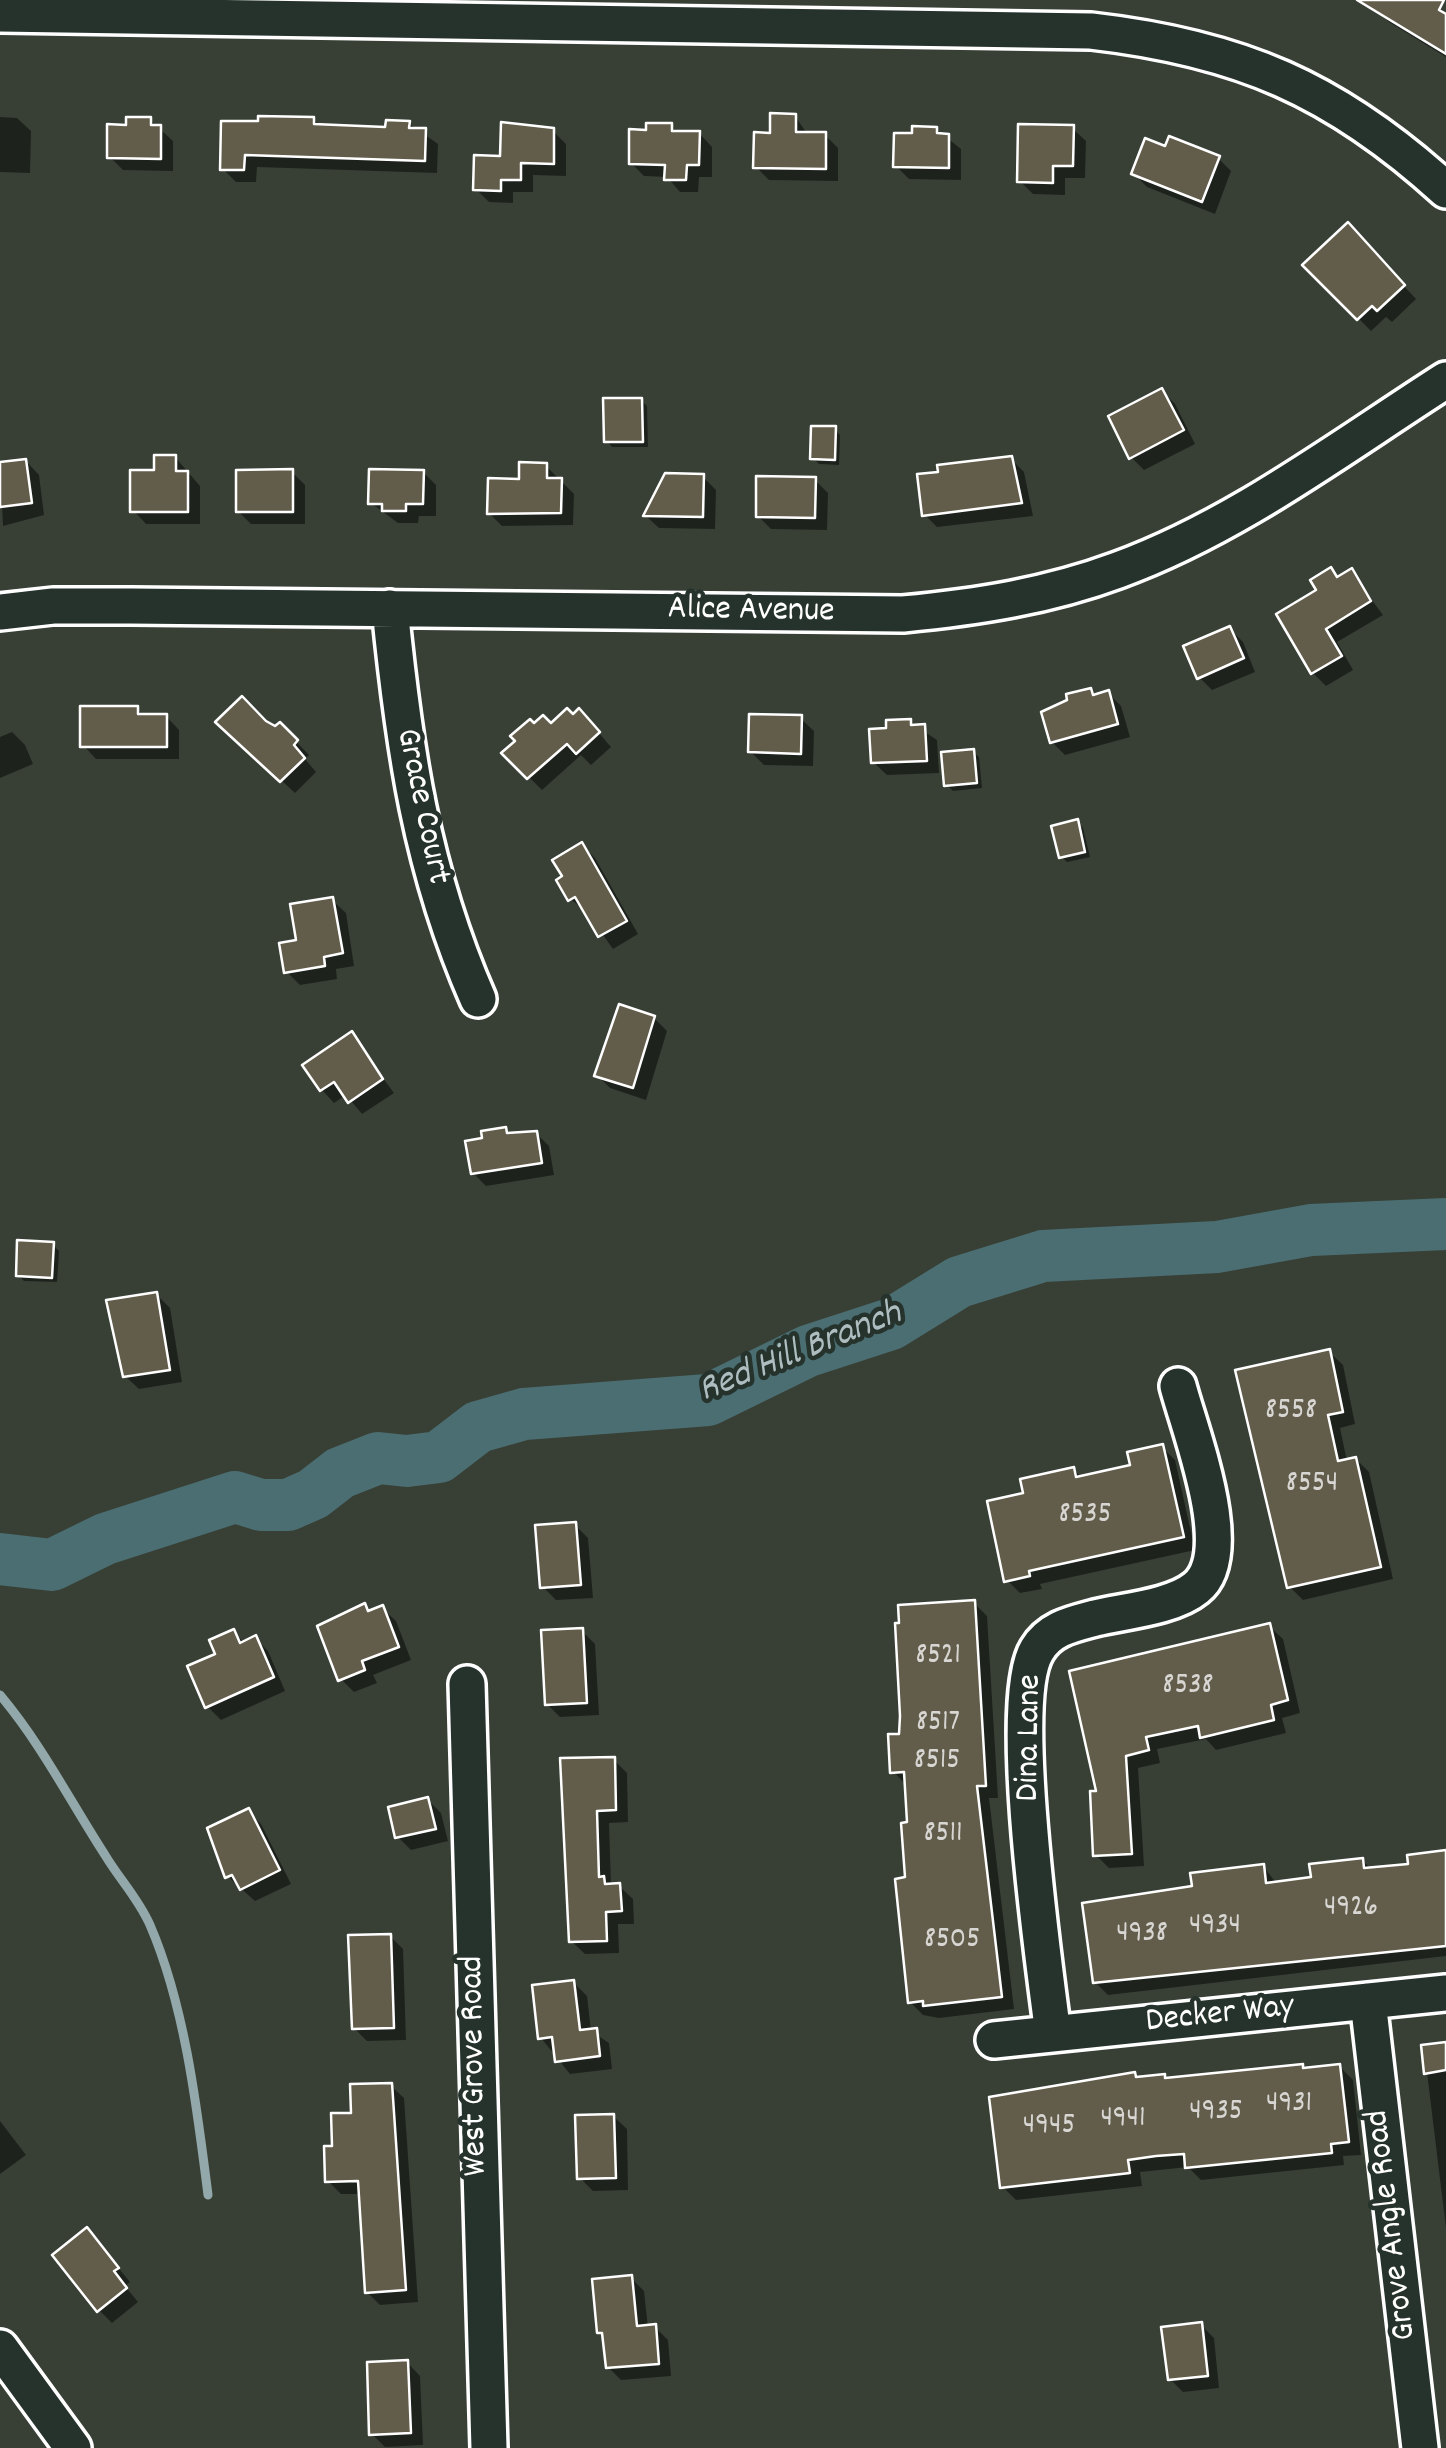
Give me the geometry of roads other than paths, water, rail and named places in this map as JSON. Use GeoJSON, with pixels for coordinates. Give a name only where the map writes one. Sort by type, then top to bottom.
{"type":"FeatureCollection","features":[{"type":"Feature","properties":{"kind":"street"},"geometry":{"type":"LineString","coordinates":[[0,14],[1090,31],[1135,36],[1217,52],[1282,76],[1344,109],[1406,154],[1446,190]]}},
{"type":"Feature","properties":{"kind":"street","name":"Alice Avenue"},"geometry":{"type":"LineString","coordinates":[[0,612],[53,606],[903,614],[984,607],[1118,570],[1186,540],[1255,502],[1446,380]]}},
{"type":"Feature","properties":{"kind":"street","name":"Grace Court"},"geometry":{"type":"LineString","coordinates":[[390,608],[403,739],[417,817],[451,937],[478,999]]}},
{"type":"Feature","properties":{"kind":"street","name":"Dina Lane"},"geometry":{"type":"LineString","coordinates":[[1053,2034],[1031,1839],[1026,1688],[1035,1652],[1063,1627],[1172,1599],[1195,1590],[1209,1574],[1216,1532],[1172,1402]]}},
{"type":"Feature","properties":{"kind":"street","name":"West Grove Road"},"geometry":{"type":"LineString","coordinates":[[467,1684],[489,2448]]}},
{"type":"Feature","properties":{"kind":"street","name":"Decker Way"},"geometry":{"type":"LineString","coordinates":[[994,2040],[1446,1994]]}},
{"type":"Feature","properties":{"kind":"street","name":"Grove Angle Road"},"geometry":{"type":"LineString","coordinates":[[1368,2002],[1420,2448]]}},
{"type":"Feature","properties":{"kind":"street"},"geometry":{"type":"LineString","coordinates":[[0,2348],[72,2448]]}},
{"type":"Feature","properties":{"kind":"waterway","name":"Red Hill Branch"},"geometry":{"type":"LineString","coordinates":[[0,1559],[52,1565],[105,1539],[235,1497],[261,1505],[288,1505],[313,1494],[340,1473],[378,1458],[407,1461],[439,1457],[478,1427],[524,1414],[708,1400],[808,1351],[891,1324],[959,1282],[1043,1256],[1217,1247],[1311,1230],[1446,1224]]}},
{"type":"Feature","properties":{"kind":"waterway"},"geometry":{"type":"LineString","coordinates":[[0,1695],[42,1753],[150,1925],[181,2023],[208,2195]]}}]}
